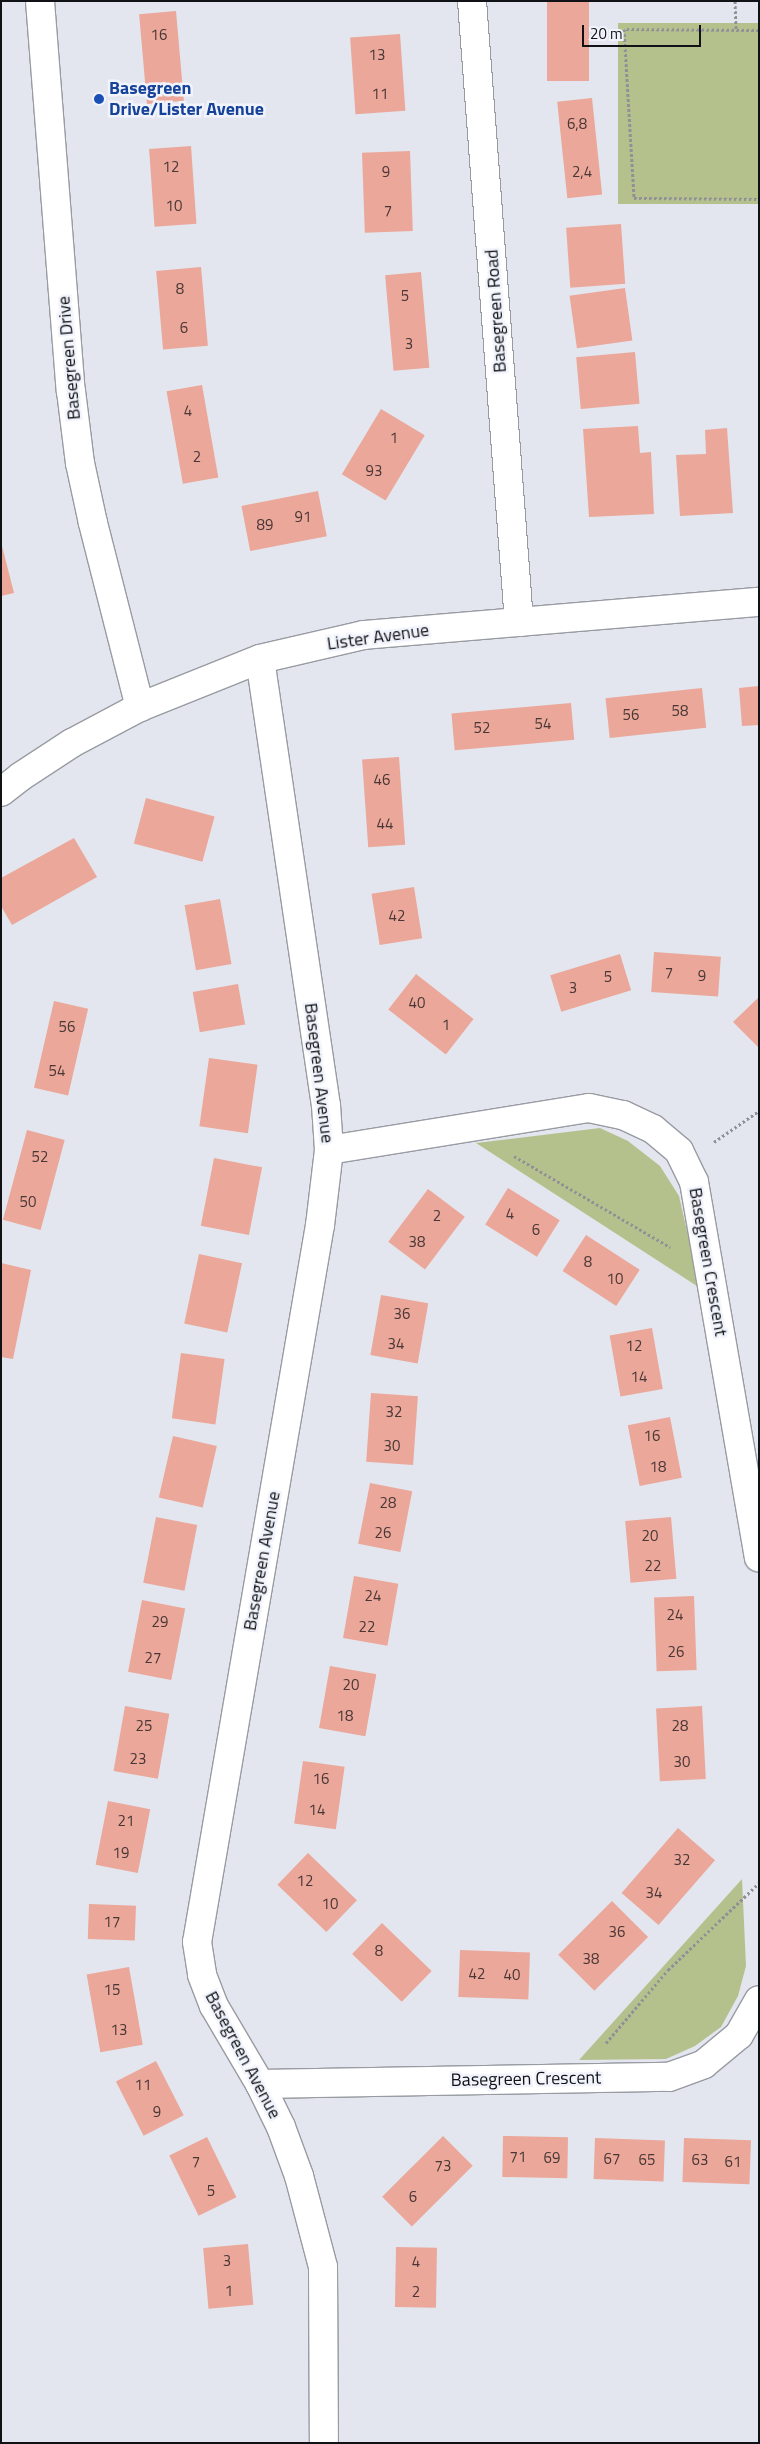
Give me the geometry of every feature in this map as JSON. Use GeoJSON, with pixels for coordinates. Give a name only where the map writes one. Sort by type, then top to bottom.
{"type":"FeatureCollection","features":[{"type":"Feature","properties":{"kind":"street","name":"Basegreen Drive"},"geometry":{"type":"LineString","coordinates":[[40,1],[71,391],[80,463],[93,523],[140,707]]}},
{"type":"Feature","properties":{"kind":"street","name":"Basegreen Road"},"geometry":{"type":"LineString","coordinates":[[472,1],[520,622]]}},
{"type":"Feature","properties":{"kind":"street","name":"Lister Avenue"},"geometry":{"type":"LineString","coordinates":[[1,792],[20,777],[72,743],[140,707],[260,659],[364,636],[759,602]]}},
{"type":"Feature","properties":{"kind":"street","name":"Basegreen Avenue"},"geometry":{"type":"LineString","coordinates":[[260,659],[326,1106],[329,1150],[320,1226],[198,1942],[202,1975],[214,2006],[260,2084],[282,2127],[299,2176],[323,2267],[324,2443]]}},
{"type":"Feature","properties":{"kind":"street","name":"Basegreen Crescent"},"geometry":{"type":"LineString","coordinates":[[329,1150],[589,1108],[623,1115],[653,1129],[679,1151],[694,1182],[759,1557]]}},
{"type":"Feature","properties":{"kind":"street","name":"Basegreen Crescent"},"geometry":{"type":"LineString","coordinates":[[260,2084],[669,2077],[704,2064],[739,2035],[759,2000]]}},
{"type":"Feature","properties":{"kind":"path"},"geometry":{"type":"LineString","coordinates":[[735,1],[736,30]]}},
{"type":"Feature","properties":{"kind":"path"},"geometry":{"type":"LineString","coordinates":[[759,30],[624,29],[634,198],[759,199]]}},
{"type":"Feature","properties":{"kind":"path"},"geometry":{"type":"LineString","coordinates":[[684,1162],[759,1111]]}},
{"type":"Feature","properties":{"kind":"path"},"geometry":{"type":"LineString","coordinates":[[465,1128],[710,1270]]}},
{"type":"Feature","properties":{"kind":"path"},"geometry":{"type":"LineString","coordinates":[[575,2079],[668,1970],[759,1882]]}},
{"type":"Feature","properties":{"kind":"green space"},"geometry":{"type":"Polygon","coordinates":[[[618,23],[759,23],[759,204],[618,204],[618,23]]]}},
{"type":"Feature","properties":{"kind":"green space"},"geometry":{"type":"Polygon","coordinates":[[[600,1128],[628,1141],[660,1166],[679,1196],[700,1288],[476,1143],[600,1128]]]}},
{"type":"Feature","properties":{"kind":"green space"},"geometry":{"type":"Polygon","coordinates":[[[742,1879],[746,1966],[738,1996],[721,2027],[695,2046],[666,2059],[579,2060],[742,1879]]]}},
{"type":"Feature","properties":{"kind":"building"},"geometry":{"type":"Polygon","coordinates":[[[547,1],[589,1],[589,81],[547,81],[547,1]]]}},
{"type":"Feature","properties":{"kind":"building"},"geometry":{"type":"Polygon","coordinates":[[[176,11],[184,101],[147,104],[139,14],[176,11]]]}},
{"type":"Feature","properties":{"kind":"building"},"geometry":{"type":"Polygon","coordinates":[[[400,34],[405,111],[355,114],[350,37],[400,34]]]}},
{"type":"Feature","properties":{"kind":"building"},"geometry":{"type":"Polygon","coordinates":[[[592,98],[602,194],[567,198],[557,102],[592,98]]]}},
{"type":"Feature","properties":{"kind":"building"},"geometry":{"type":"Polygon","coordinates":[[[191,146],[196,224],[155,227],[149,149],[191,146]]]}},
{"type":"Feature","properties":{"kind":"building"},"geometry":{"type":"Polygon","coordinates":[[[410,151],[413,231],[365,233],[362,153],[410,151]]]}},
{"type":"Feature","properties":{"kind":"building"},"geometry":{"type":"Polygon","coordinates":[[[621,224],[625,284],[570,288],[566,228],[621,224]]]}},
{"type":"Feature","properties":{"kind":"building"},"geometry":{"type":"Polygon","coordinates":[[[201,267],[208,346],[163,350],[156,271],[201,267]]]}},
{"type":"Feature","properties":{"kind":"building"},"geometry":{"type":"Polygon","coordinates":[[[421,272],[429,368],[394,371],[385,275],[421,272]]]}},
{"type":"Feature","properties":{"kind":"building"},"geometry":{"type":"Polygon","coordinates":[[[625,288],[632,340],[577,348],[570,296],[625,288]]]}},
{"type":"Feature","properties":{"kind":"building"},"geometry":{"type":"Polygon","coordinates":[[[635,352],[640,404],[581,409],[576,357],[635,352]]]}},
{"type":"Feature","properties":{"kind":"building"},"geometry":{"type":"Polygon","coordinates":[[[202,385],[218,478],[183,484],[167,391],[202,385]]]}},
{"type":"Feature","properties":{"kind":"building"},"geometry":{"type":"Polygon","coordinates":[[[381,409],[425,435],[386,500],[342,474],[381,409]]]}},
{"type":"Feature","properties":{"kind":"building"},"geometry":{"type":"Polygon","coordinates":[[[638,426],[640,453],[651,452],[654,514],[589,517],[583,429],[638,426]]]}},
{"type":"Feature","properties":{"kind":"building"},"geometry":{"type":"Polygon","coordinates":[[[727,428],[733,513],[680,516],[676,455],[706,454],[705,430],[727,428]]]}},
{"type":"Feature","properties":{"kind":"building"},"geometry":{"type":"Polygon","coordinates":[[[318,491],[327,536],[250,551],[241,506],[318,491]]]}},
{"type":"Feature","properties":{"kind":"building"},"geometry":{"type":"Polygon","coordinates":[[[1,542],[14,593],[1,596],[1,542]]]}},
{"type":"Feature","properties":{"kind":"building"},"geometry":{"type":"Polygon","coordinates":[[[759,686],[759,725],[742,726],[739,688],[759,686]]]}},
{"type":"Feature","properties":{"kind":"building"},"geometry":{"type":"Polygon","coordinates":[[[702,688],[706,728],[610,738],[606,698],[702,688]]]}},
{"type":"Feature","properties":{"kind":"building"},"geometry":{"type":"Polygon","coordinates":[[[571,703],[574,740],[455,750],[451,713],[571,703]]]}},
{"type":"Feature","properties":{"kind":"building"},"geometry":{"type":"Polygon","coordinates":[[[399,757],[405,845],[368,847],[362,760],[399,757]]]}},
{"type":"Feature","properties":{"kind":"building"},"geometry":{"type":"Polygon","coordinates":[[[146,798],[215,816],[202,862],[134,843],[146,798]]]}},
{"type":"Feature","properties":{"kind":"building"},"geometry":{"type":"Polygon","coordinates":[[[74,838],[97,877],[12,925],[1,906],[1,878],[74,838]]]}},
{"type":"Feature","properties":{"kind":"building"},"geometry":{"type":"Polygon","coordinates":[[[414,887],[422,938],[380,945],[372,894],[414,887]]]}},
{"type":"Feature","properties":{"kind":"building"},"geometry":{"type":"Polygon","coordinates":[[[220,899],[231,964],[196,970],[185,905],[220,899]]]}},
{"type":"Feature","properties":{"kind":"building"},"geometry":{"type":"Polygon","coordinates":[[[654,952],[721,957],[718,997],[651,992],[654,952]]]}},
{"type":"Feature","properties":{"kind":"building"},"geometry":{"type":"Polygon","coordinates":[[[620,954],[631,990],[561,1012],[550,975],[620,954]]]}},
{"type":"Feature","properties":{"kind":"building"},"geometry":{"type":"Polygon","coordinates":[[[416,974],[474,1019],[446,1054],[388,1009],[416,974]]]}},
{"type":"Feature","properties":{"kind":"building"},"geometry":{"type":"Polygon","coordinates":[[[238,984],[245,1024],[200,1032],[193,992],[238,984]]]}},
{"type":"Feature","properties":{"kind":"building"},"geometry":{"type":"Polygon","coordinates":[[[759,997],[759,1048],[733,1022],[759,997]]]}},
{"type":"Feature","properties":{"kind":"building"},"geometry":{"type":"Polygon","coordinates":[[[54,1001],[88,1009],[68,1096],[34,1088],[54,1001]]]}},
{"type":"Feature","properties":{"kind":"building"},"geometry":{"type":"Polygon","coordinates":[[[209,1058],[258,1065],[248,1133],[199,1126],[209,1058]]]}},
{"type":"Feature","properties":{"kind":"building"},"geometry":{"type":"Polygon","coordinates":[[[27,1130],[65,1140],[41,1230],[3,1220],[27,1130]]]}},
{"type":"Feature","properties":{"kind":"building"},"geometry":{"type":"Polygon","coordinates":[[[214,1158],[262,1167],[249,1235],[201,1226],[214,1158]]]}},
{"type":"Feature","properties":{"kind":"building"},"geometry":{"type":"Polygon","coordinates":[[[508,1188],[560,1220],[537,1257],[485,1224],[508,1188]]]}},
{"type":"Feature","properties":{"kind":"building"},"geometry":{"type":"Polygon","coordinates":[[[428,1189],[465,1217],[425,1269],[388,1242],[428,1189]]]}},
{"type":"Feature","properties":{"kind":"building"},"geometry":{"type":"Polygon","coordinates":[[[586,1235],[640,1270],[616,1306],[563,1271],[586,1235]]]}},
{"type":"Feature","properties":{"kind":"building"},"geometry":{"type":"Polygon","coordinates":[[[199,1254],[242,1263],[227,1333],[184,1323],[199,1254]]]}},
{"type":"Feature","properties":{"kind":"building"},"geometry":{"type":"Polygon","coordinates":[[[1,1263],[31,1270],[13,1359],[1,1357],[1,1263]]]}},
{"type":"Feature","properties":{"kind":"building"},"geometry":{"type":"Polygon","coordinates":[[[381,1295],[428,1303],[418,1363],[370,1355],[381,1295]]]}},
{"type":"Feature","properties":{"kind":"building"},"geometry":{"type":"Polygon","coordinates":[[[652,1328],[663,1389],[620,1397],[610,1335],[652,1328]]]}},
{"type":"Feature","properties":{"kind":"building"},"geometry":{"type":"Polygon","coordinates":[[[181,1353],[225,1359],[215,1424],[172,1418],[181,1353]]]}},
{"type":"Feature","properties":{"kind":"building"},"geometry":{"type":"Polygon","coordinates":[[[371,1393],[418,1396],[413,1465],[366,1462],[371,1393]]]}},
{"type":"Feature","properties":{"kind":"building"},"geometry":{"type":"Polygon","coordinates":[[[670,1417],[682,1478],[640,1486],[628,1425],[670,1417]]]}},
{"type":"Feature","properties":{"kind":"building"},"geometry":{"type":"Polygon","coordinates":[[[173,1436],[217,1446],[203,1508],[159,1497],[173,1436]]]}},
{"type":"Feature","properties":{"kind":"building"},"geometry":{"type":"Polygon","coordinates":[[[370,1483],[412,1491],[400,1552],[358,1544],[370,1483]]]}},
{"type":"Feature","properties":{"kind":"building"},"geometry":{"type":"Polygon","coordinates":[[[156,1517],[197,1525],[184,1591],[143,1583],[156,1517]]]}},
{"type":"Feature","properties":{"kind":"building"},"geometry":{"type":"Polygon","coordinates":[[[671,1517],[676,1579],[631,1583],[625,1521],[671,1517]]]}},
{"type":"Feature","properties":{"kind":"building"},"geometry":{"type":"Polygon","coordinates":[[[354,1576],[398,1584],[387,1646],[343,1638],[354,1576]]]}},
{"type":"Feature","properties":{"kind":"building"},"geometry":{"type":"Polygon","coordinates":[[[694,1596],[697,1670],[657,1671],[654,1597],[694,1596]]]}},
{"type":"Feature","properties":{"kind":"building"},"geometry":{"type":"Polygon","coordinates":[[[142,1600],[185,1608],[171,1680],[128,1672],[142,1600]]]}},
{"type":"Feature","properties":{"kind":"building"},"geometry":{"type":"Polygon","coordinates":[[[330,1666],[376,1674],[365,1736],[319,1728],[330,1666]]]}},
{"type":"Feature","properties":{"kind":"building"},"geometry":{"type":"Polygon","coordinates":[[[125,1706],[169,1714],[158,1779],[114,1771],[125,1706]]]}},
{"type":"Feature","properties":{"kind":"building"},"geometry":{"type":"Polygon","coordinates":[[[702,1706],[706,1779],[660,1781],[656,1708],[702,1706]]]}},
{"type":"Feature","properties":{"kind":"building"},"geometry":{"type":"Polygon","coordinates":[[[303,1761],[345,1767],[336,1829],[294,1823],[303,1761]]]}},
{"type":"Feature","properties":{"kind":"building"},"geometry":{"type":"Polygon","coordinates":[[[108,1801],[150,1809],[138,1873],[96,1865],[108,1801]]]}},
{"type":"Feature","properties":{"kind":"building"},"geometry":{"type":"Polygon","coordinates":[[[678,1828],[715,1860],[659,1925],[622,1893],[678,1828]]]}},
{"type":"Feature","properties":{"kind":"building"},"geometry":{"type":"Polygon","coordinates":[[[308,1853],[357,1900],[326,1932],[277,1885],[308,1853]]]}},
{"type":"Feature","properties":{"kind":"building"},"geometry":{"type":"Polygon","coordinates":[[[612,1901],[648,1937],[594,1991],[558,1955],[612,1901]]]}},
{"type":"Feature","properties":{"kind":"building"},"geometry":{"type":"Polygon","coordinates":[[[89,1904],[136,1906],[135,1941],[88,1939],[89,1904]]]}},
{"type":"Feature","properties":{"kind":"building"},"geometry":{"type":"Polygon","coordinates":[[[382,1923],[432,1971],[402,2002],[352,1954],[382,1923]]]}},
{"type":"Feature","properties":{"kind":"building"},"geometry":{"type":"Polygon","coordinates":[[[460,1950],[530,1952],[528,1999],[458,1997],[460,1950]]]}},
{"type":"Feature","properties":{"kind":"building"},"geometry":{"type":"Polygon","coordinates":[[[129,1967],[143,2045],[100,2052],[87,1974],[129,1967]]]}},
{"type":"Feature","properties":{"kind":"building"},"geometry":{"type":"Polygon","coordinates":[[[156,2061],[184,2115],[144,2136],[116,2081],[156,2061]]]}},
{"type":"Feature","properties":{"kind":"building"},"geometry":{"type":"Polygon","coordinates":[[[443,2136],[473,2166],[412,2227],[382,2197],[443,2136]]]}},
{"type":"Feature","properties":{"kind":"building"},"geometry":{"type":"Polygon","coordinates":[[[503,2136],[568,2137],[567,2178],[502,2177],[503,2136]]]}},
{"type":"Feature","properties":{"kind":"building"},"geometry":{"type":"Polygon","coordinates":[[[207,2137],[236,2197],[199,2216],[169,2155],[207,2137]]]}},
{"type":"Feature","properties":{"kind":"building"},"geometry":{"type":"Polygon","coordinates":[[[595,2138],[665,2140],[664,2181],[594,2179],[595,2138]]]}},
{"type":"Feature","properties":{"kind":"building"},"geometry":{"type":"Polygon","coordinates":[[[684,2138],[751,2140],[749,2184],[682,2182],[684,2138]]]}},
{"type":"Feature","properties":{"kind":"building"},"geometry":{"type":"Polygon","coordinates":[[[248,2244],[253,2305],[208,2309],[203,2248],[248,2244]]]}},
{"type":"Feature","properties":{"kind":"building"},"geometry":{"type":"Polygon","coordinates":[[[396,2247],[437,2248],[436,2308],[395,2307],[396,2247]]]}},
{"type":"Feature","properties":{"kind":"place","name":"Basegreen Drive/Lister Avenue"},"geometry":{"type":"Point","coordinates":[99,99]}}]}
